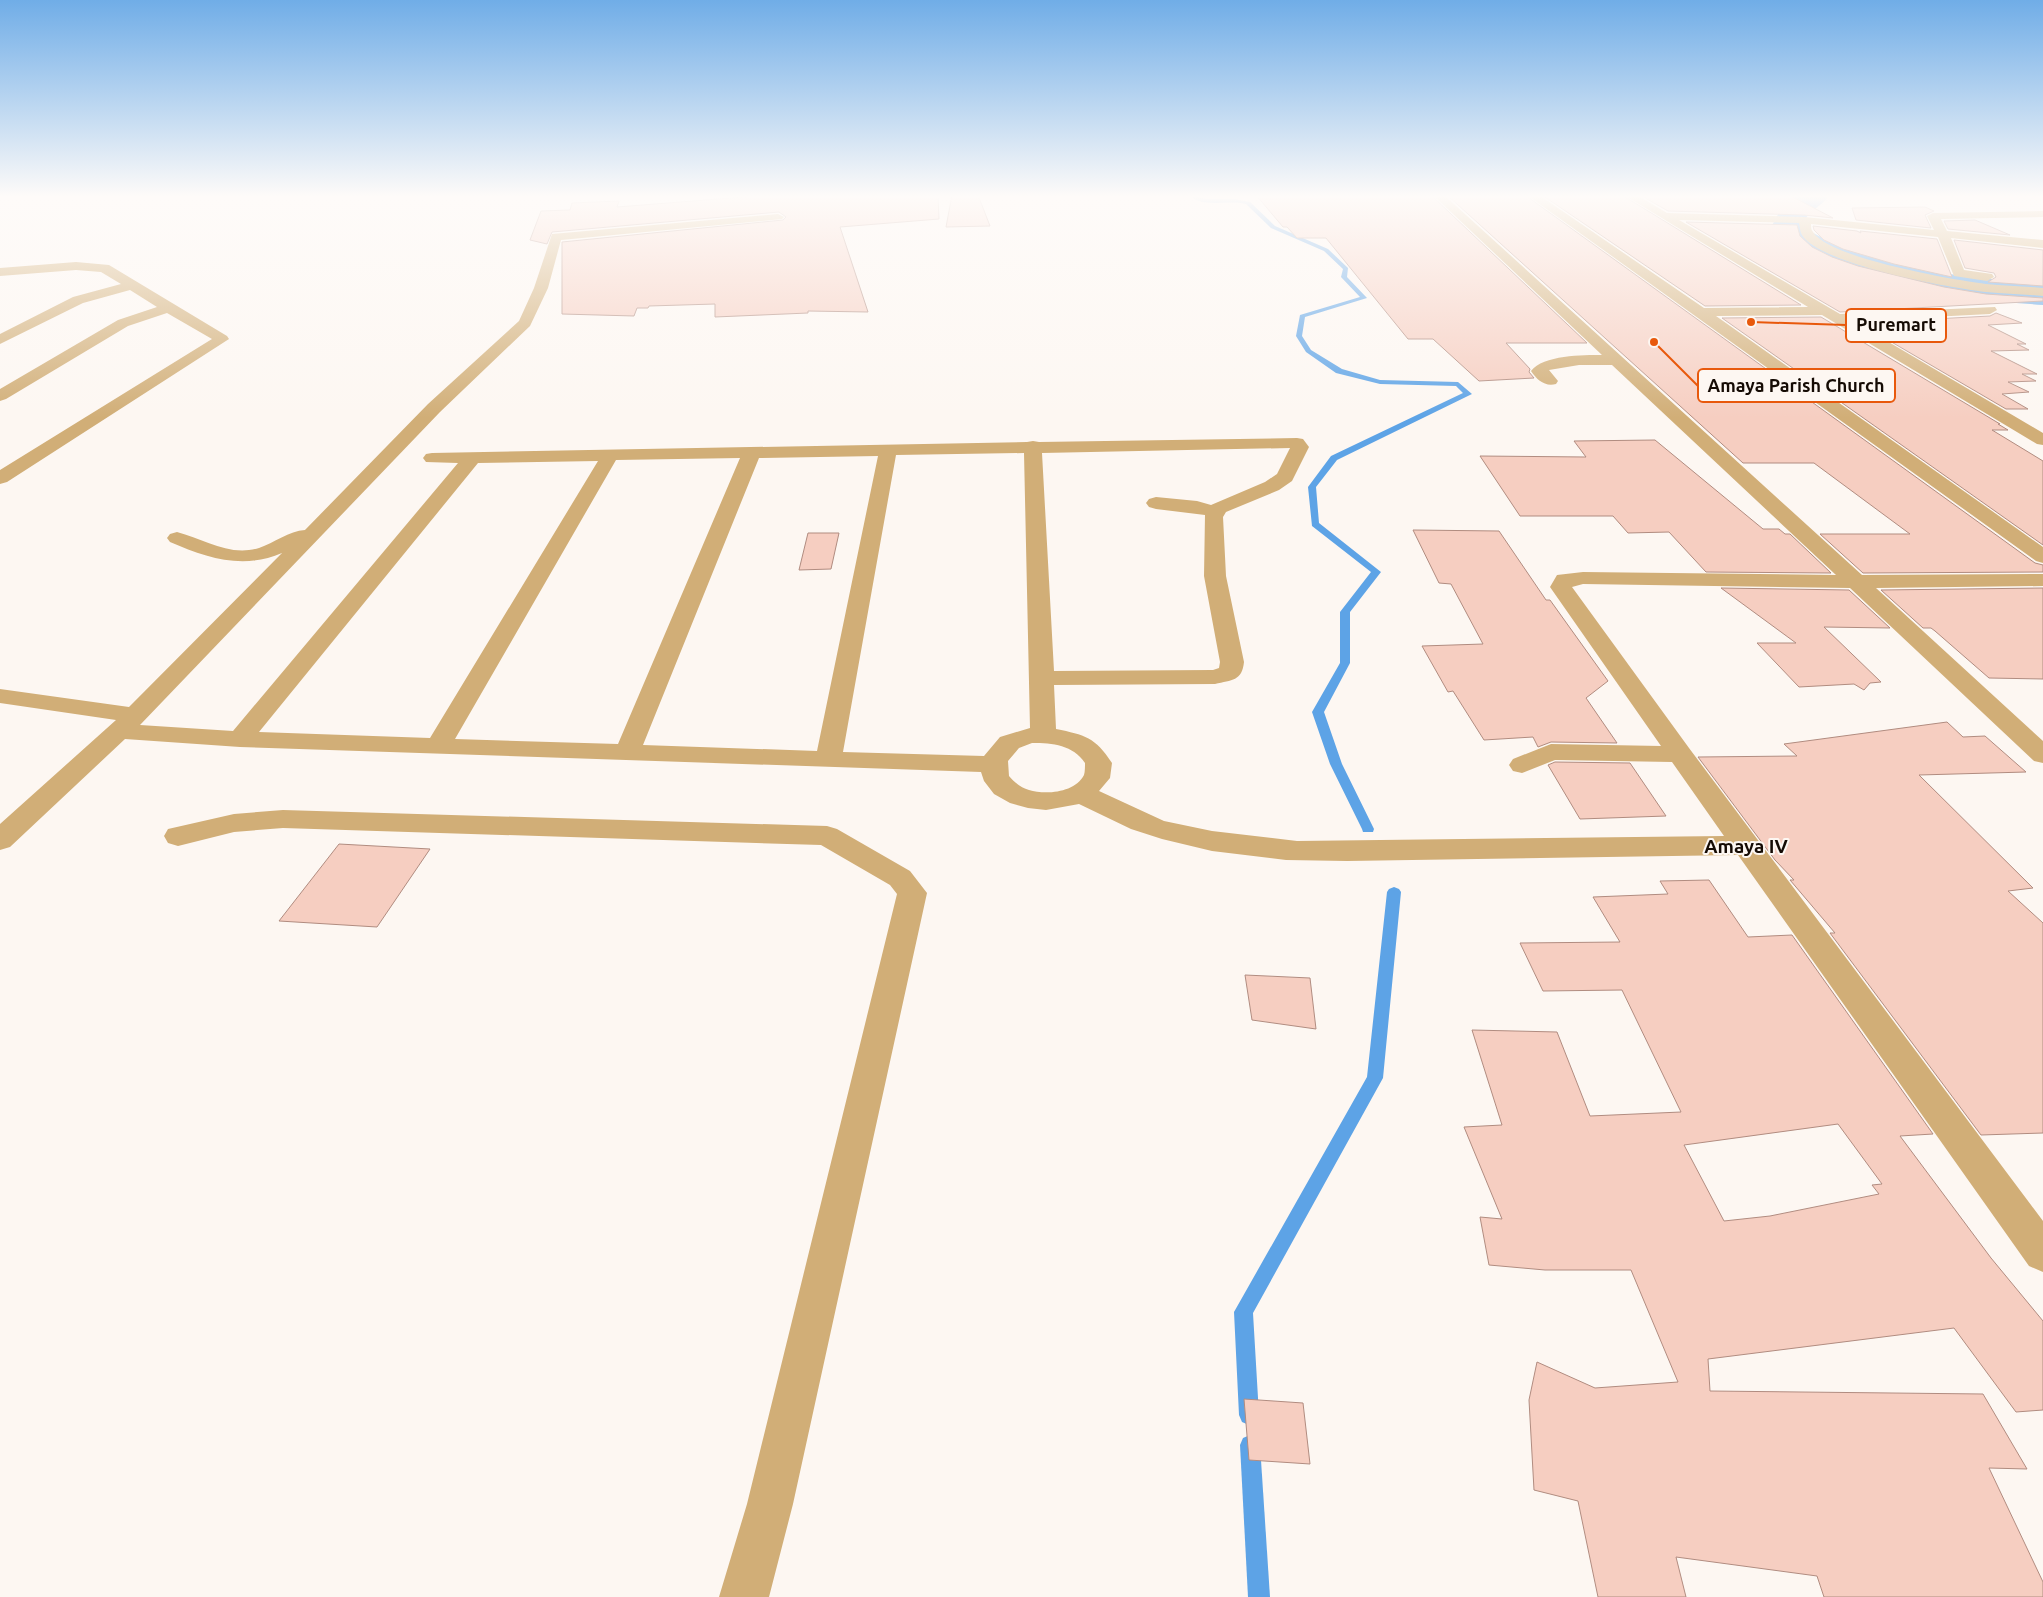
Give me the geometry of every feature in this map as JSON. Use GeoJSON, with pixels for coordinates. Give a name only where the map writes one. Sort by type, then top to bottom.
{"type":"FeatureCollection","features":[{"type":"Feature","properties":{"kind":"street"},"geometry":{"type":"LineString","coordinates":[[0,279],[21,270]]}},
{"type":"Feature","properties":{"kind":"street"},"geometry":{"type":"LineString","coordinates":[[0,272],[28,270]]}},
{"type":"Feature","properties":{"kind":"street"},"geometry":{"type":"LineString","coordinates":[[0,478],[222,339],[107,270]]}},
{"type":"Feature","properties":{"kind":"street"},"geometry":{"type":"LineString","coordinates":[[0,840],[127,723],[434,408],[525,324],[541,288],[546,270]]}},
{"type":"Feature","properties":{"kind":"street"},"geometry":{"type":"LineString","coordinates":[[1519,270],[2043,754]]}},
{"type":"Feature","properties":{"kind":"street"},"geometry":{"type":"LineString","coordinates":[[1640,270],[2043,557]]}},
{"type":"Feature","properties":{"kind":"street"},"geometry":{"type":"LineString","coordinates":[[1755,270],[2038,434]]}},
{"type":"Feature","properties":{"kind":"street"},"geometry":{"type":"LineString","coordinates":[[1896,270],[1958,284],[2043,292]]}},
{"type":"Feature","properties":{"kind":"street"},"geometry":{"type":"LineString","coordinates":[[1958,270],[1959,273],[1985,277],[2043,282]]}},
{"type":"Feature","properties":{"kind":"street"},"geometry":{"type":"LineString","coordinates":[[0,340],[78,300],[133,285]]}},
{"type":"Feature","properties":{"kind":"street"},"geometry":{"type":"LineString","coordinates":[[0,396],[123,323],[168,308]]}},
{"type":"Feature","properties":{"kind":"street"},"geometry":{"type":"LineString","coordinates":[[1701,312],[1831,314],[1990,310]]}},
{"type":"Feature","properties":{"kind":"street"},"geometry":{"type":"LineString","coordinates":[[1550,381],[1539,371],[1544,366],[1579,360],[1617,360]]}},
{"type":"Feature","properties":{"kind":"street"},"geometry":{"type":"LineString","coordinates":[[432,458],[1297,442],[1300,447],[1285,477],[1272,486],[1219,508],[1213,517],[1215,576],[1232,662],[1231,672],[1215,677],[1042,678]]}},
{"type":"Feature","properties":{"kind":"street"},"geometry":{"type":"LineString","coordinates":[[1033,446],[1043,735]]}},
{"type":"Feature","properties":{"kind":"street"},"geometry":{"type":"LineString","coordinates":[[828,760],[888,449]]}},
{"type":"Feature","properties":{"kind":"street"},"geometry":{"type":"LineString","coordinates":[[627,753],[752,452]]}},
{"type":"Feature","properties":{"kind":"street"},"geometry":{"type":"LineString","coordinates":[[438,746],[611,454]]}},
{"type":"Feature","properties":{"kind":"street"},"geometry":{"type":"LineString","coordinates":[[240,739],[473,457]]}},
{"type":"Feature","properties":{"kind":"street"},"geometry":{"type":"LineString","coordinates":[[1156,503],[1196,507],[1216,512]]}},
{"type":"Feature","properties":{"kind":"street"},"geometry":{"type":"LineString","coordinates":[[177,538],[207,551],[237,557],[260,554],[317,530]]}},
{"type":"Feature","properties":{"kind":"street"},"geometry":{"type":"LineString","coordinates":[[2043,580],[1858,582],[1583,578],[1565,580],[1561,587],[1680,754],[2043,1253]]}},
{"type":"Feature","properties":{"kind":"street"},"geometry":{"type":"LineString","coordinates":[[0,696],[127,723],[240,739],[828,760],[994,764]]}},
{"type":"Feature","properties":{"kind":"street"},"geometry":{"type":"LineString","coordinates":[[1043,735],[1072,739],[1084,744],[1099,760],[1100,770],[1098,779],[1091,788],[1080,794],[1051,801],[1036,801],[1008,791],[1000,783],[994,774],[994,764],[997,755],[1004,747],[1028,736],[1043,735]]}},
{"type":"Feature","properties":{"kind":"street"},"geometry":{"type":"LineString","coordinates":[[1522,765],[1551,752],[1680,754]]}},
{"type":"Feature","properties":{"kind":"street"},"geometry":{"type":"LineString","coordinates":[[1080,794],[1148,825],[1210,840],[1297,851],[1746,845]]}},
{"type":"Feature","properties":{"kind":"street"},"geometry":{"type":"LineString","coordinates":[[178,836],[234,823],[283,819],[827,836],[900,878],[912,893],[770,1504],[744,1597]]}},
{"type":"Feature","properties":{"kind":"building"},"geometry":{"type":"Polygon","coordinates":[[[562,270],[854,270],[868,312],[808,311],[808,313],[715,317],[715,304],[649,306],[648,308],[637,308],[634,316],[562,314],[562,270]]]}},
{"type":"Feature","properties":{"kind":"building"},"geometry":{"type":"Polygon","coordinates":[[[1352,270],[1510,270],[1587,343],[1506,343],[1530,369],[1529,372],[1534,378],[1479,381],[1433,339],[1408,339],[1352,270]]]}},
{"type":"Feature","properties":{"kind":"building"},"geometry":{"type":"Polygon","coordinates":[[[1529,270],[1628,270],[2035,563],[2043,565],[2043,572],[1863,573],[1820,534],[1910,534],[1814,463],[1743,463],[1529,270]]]}},
{"type":"Feature","properties":{"kind":"building"},"geometry":{"type":"Polygon","coordinates":[[[1651,270],[1743,270],[1801,305],[1705,306],[1651,270]]]}},
{"type":"Feature","properties":{"kind":"building"},"geometry":{"type":"Polygon","coordinates":[[[1767,270],[1872,270],[1944,287],[1986,294],[2043,298],[2043,301],[1840,312],[1767,270]]]}},
{"type":"Feature","properties":{"kind":"building"},"geometry":{"type":"Polygon","coordinates":[[[1919,270],[1949,270],[1952,277],[1919,270]]]}},
{"type":"Feature","properties":{"kind":"building"},"geometry":{"type":"Polygon","coordinates":[[[1974,270],[2043,270],[2043,286],[1988,282],[1996,277],[1994,273],[1974,270]]]}},
{"type":"Feature","properties":{"kind":"building"},"geometry":{"type":"Polygon","coordinates":[[[1996,313],[2022,323],[1988,325],[2026,344],[2017,344],[2029,350],[1991,351],[2037,374],[2022,374],[2036,381],[2008,382],[2029,392],[2002,394],[2028,409],[2006,409],[1859,323],[1990,316],[1996,313]]]}},
{"type":"Feature","properties":{"kind":"building"},"geometry":{"type":"Polygon","coordinates":[[[1821,317],[2000,424],[1998,424],[2008,430],[1992,430],[2043,461],[2043,545],[1722,318],[1821,317]]]}},
{"type":"Feature","properties":{"kind":"building"},"geometry":{"type":"Polygon","coordinates":[[[1655,440],[1763,529],[1779,529],[1785,534],[1790,534],[1831,573],[1706,572],[1669,532],[1628,533],[1613,516],[1520,516],[1480,456],[1586,457],[1574,441],[1655,440]]]}},
{"type":"Feature","properties":{"kind":"building"},"geometry":{"type":"Polygon","coordinates":[[[1413,530],[1499,531],[1546,600],[1550,600],[1608,681],[1586,698],[1617,743],[1551,742],[1538,747],[1533,737],[1484,740],[1453,691],[1448,692],[1422,646],[1483,644],[1451,584],[1439,583],[1413,530]]]}},
{"type":"Feature","properties":{"kind":"building"},"geometry":{"type":"Polygon","coordinates":[[[808,533],[839,533],[831,569],[799,570],[808,533]]]}},
{"type":"Feature","properties":{"kind":"building"},"geometry":{"type":"Polygon","coordinates":[[[1721,588],[1849,590],[1890,628],[1824,627],[1881,682],[1870,683],[1864,690],[1854,684],[1799,687],[1757,643],[1796,643],[1721,588]]]}},
{"type":"Feature","properties":{"kind":"building"},"geometry":{"type":"Polygon","coordinates":[[[2043,588],[2043,679],[1989,678],[1935,631],[1931,628],[1923,628],[1881,590],[2043,588]]]}},
{"type":"Feature","properties":{"kind":"building"},"geometry":{"type":"Polygon","coordinates":[[[1947,722],[1963,737],[1985,736],[2026,772],[1919,775],[2033,888],[2008,891],[2043,923],[2043,1133],[1981,1135],[1830,933],[1835,933],[1790,880],[1794,880],[1775,860],[1698,757],[1797,756],[1784,744],[1947,722]]]}},
{"type":"Feature","properties":{"kind":"building"},"geometry":{"type":"Polygon","coordinates":[[[1555,762],[1630,763],[1666,816],[1580,819],[1548,765],[1555,762]]]}},
{"type":"Feature","properties":{"kind":"building"},"geometry":{"type":"Polygon","coordinates":[[[339,844],[430,849],[377,927],[279,921],[339,844]]]}},
{"type":"Feature","properties":{"kind":"building"},"geometry":{"type":"Polygon","coordinates":[[[1709,880],[1748,937],[1792,935],[1933,1134],[1900,1136],[1991,1258],[2043,1321],[2043,1410],[2016,1412],[1954,1328],[1708,1359],[1710,1391],[1983,1394],[2027,1469],[1989,1468],[2043,1582],[2043,1597],[1824,1597],[1817,1576],[1676,1557],[1686,1597],[1598,1597],[1578,1501],[1534,1490],[1529,1400],[1537,1362],[1595,1388],[1678,1382],[1631,1270],[1545,1270],[1489,1265],[1480,1217],[1502,1219],[1464,1127],[1502,1125],[1472,1030],[1557,1032],[1590,1116],[1681,1112],[1622,990],[1543,991],[1520,943],[1620,942],[1593,897],[1668,894],[1660,881],[1709,880]],[[1838,1124],[1684,1145],[1724,1221],[1770,1216],[1879,1194],[1872,1185],[1882,1184],[1838,1124]]]}},
{"type":"Feature","properties":{"kind":"building"},"geometry":{"type":"Polygon","coordinates":[[[1245,975],[1310,978],[1316,1029],[1252,1020],[1245,975]]]}},
{"type":"Feature","properties":{"kind":"building"},"geometry":{"type":"Polygon","coordinates":[[[1244,1399],[1303,1403],[1310,1464],[1249,1460],[1244,1399]]]}},
{"type":"Feature","properties":{"kind":"waterway"},"geometry":{"type":"LineString","coordinates":[[1346,270],[1344,277],[1364,298],[1302,316],[1299,336],[1308,351],[1339,371],[1380,382],[1458,384],[1468,394],[1334,458],[1312,487],[1315,524],[1376,572],[1345,612],[1345,663],[1318,712],[1336,764],[1368,829]]}},
{"type":"Feature","properties":{"kind":"waterway"},"geometry":{"type":"LineString","coordinates":[[1871,270],[1909,279],[1976,289],[2043,294]]}},
{"type":"Feature","properties":{"kind":"waterway"},"geometry":{"type":"LineString","coordinates":[[1249,1415],[1243,1312],[1375,1078],[1394,892]]}},
{"type":"Feature","properties":{"kind":"waterway"},"geometry":{"type":"LineString","coordinates":[[1250,1445],[1259,1597]]}},
{"type":"Feature","properties":{"kind":"place","name":"Puremart"},"geometry":{"type":"Point","coordinates":[1751,322]}},
{"type":"Feature","properties":{"kind":"place","name":"Amaya Parish Church"},"geometry":{"type":"Point","coordinates":[1654,342]}},
{"type":"Feature","properties":{"kind":"district","name":"Amaya IV"},"geometry":{"type":"Point","coordinates":[1746,846]}}]}
